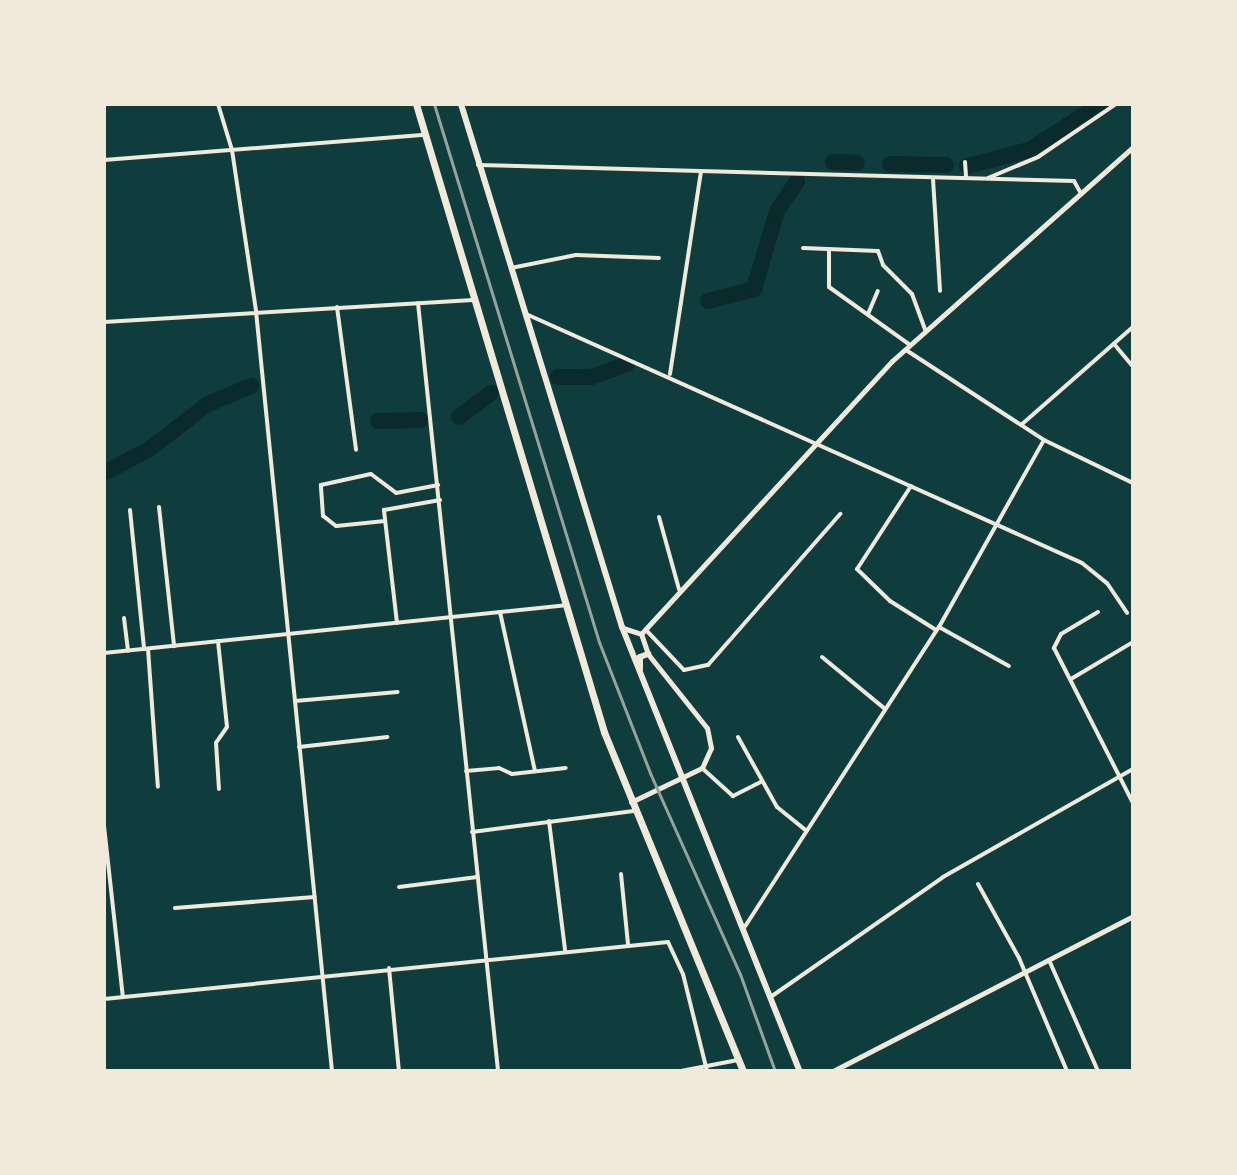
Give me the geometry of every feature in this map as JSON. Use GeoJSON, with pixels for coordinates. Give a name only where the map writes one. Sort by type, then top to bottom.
{"type":"FeatureCollection","features":[{"type":"Feature","properties":{"kind":"main road"},"geometry":{"type":"LineString","coordinates":[[416,104],[568,605],[590,689],[632,806],[743,1071]]}},
{"type":"Feature","properties":{"kind":"main road"},"geometry":{"type":"LineString","coordinates":[[461,104],[622,627],[800,1071]]}},
{"type":"Feature","properties":{"kind":"main road"},"geometry":{"type":"LineString","coordinates":[[644,688],[639,661],[648,654]]}},
{"type":"Feature","properties":{"kind":"street"},"geometry":{"type":"LineString","coordinates":[[218,104],[232,150],[256,311],[332,1071]]}},
{"type":"Feature","properties":{"kind":"street"},"geometry":{"type":"LineString","coordinates":[[985,178],[1038,157],[1116,104]]}},
{"type":"Feature","properties":{"kind":"street"},"geometry":{"type":"LineString","coordinates":[[104,160],[425,135]]}},
{"type":"Feature","properties":{"kind":"street"},"geometry":{"type":"LineString","coordinates":[[643,632],[679,589],[908,347],[1133,147]]}},
{"type":"Feature","properties":{"kind":"street"},"geometry":{"type":"LineString","coordinates":[[965,162],[966,178]]}},
{"type":"Feature","properties":{"kind":"street"},"geometry":{"type":"LineString","coordinates":[[478,165],[1074,181],[1081,187],[1079,195]]}},
{"type":"Feature","properties":{"kind":"street"},"geometry":{"type":"LineString","coordinates":[[670,376],[701,171]]}},
{"type":"Feature","properties":{"kind":"street"},"geometry":{"type":"LineString","coordinates":[[933,179],[940,291]]}},
{"type":"Feature","properties":{"kind":"street"},"geometry":{"type":"LineString","coordinates":[[803,248],[878,251],[883,265],[912,294],[926,332]]}},
{"type":"Feature","properties":{"kind":"street"},"geometry":{"type":"LineString","coordinates":[[829,249],[829,287],[908,347],[1044,440],[1133,483]]}},
{"type":"Feature","properties":{"kind":"street"},"geometry":{"type":"LineString","coordinates":[[511,268],[576,255],[659,258]]}},
{"type":"Feature","properties":{"kind":"street"},"geometry":{"type":"LineString","coordinates":[[869,316],[878,291]]}},
{"type":"Feature","properties":{"kind":"street"},"geometry":{"type":"LineString","coordinates":[[104,322],[473,300]]}},
{"type":"Feature","properties":{"kind":"street"},"geometry":{"type":"LineString","coordinates":[[418,303],[498,1071]]}},
{"type":"Feature","properties":{"kind":"street"},"geometry":{"type":"LineString","coordinates":[[337,307],[356,450]]}},
{"type":"Feature","properties":{"kind":"street"},"geometry":{"type":"LineString","coordinates":[[526,314],[817,442],[1098,574],[1127,613]]}},
{"type":"Feature","properties":{"kind":"street"},"geometry":{"type":"LineString","coordinates":[[1021,425],[1133,327]]}},
{"type":"Feature","properties":{"kind":"street"},"geometry":{"type":"LineString","coordinates":[[1114,344],[1133,367]]}},
{"type":"Feature","properties":{"kind":"street"},"geometry":{"type":"LineString","coordinates":[[743,929],[938,629],[999,527],[1044,440]]}},
{"type":"Feature","properties":{"kind":"street"},"geometry":{"type":"LineString","coordinates":[[385,521],[336,526],[323,516],[321,485],[371,474],[396,493],[438,485]]}},
{"type":"Feature","properties":{"kind":"street"},"geometry":{"type":"LineString","coordinates":[[911,486],[857,569],[890,601],[1009,666]]}},
{"type":"Feature","properties":{"kind":"street"},"geometry":{"type":"LineString","coordinates":[[397,623],[385,521],[388,507],[440,500]]}},
{"type":"Feature","properties":{"kind":"street"},"geometry":{"type":"LineString","coordinates":[[159,507],[174,646]]}},
{"type":"Feature","properties":{"kind":"street"},"geometry":{"type":"LineString","coordinates":[[130,510],[158,787]]}},
{"type":"Feature","properties":{"kind":"street"},"geometry":{"type":"LineString","coordinates":[[622,627],[643,632],[684,670],[708,665],[840,514]]}},
{"type":"Feature","properties":{"kind":"street"},"geometry":{"type":"LineString","coordinates":[[659,517],[679,589]]}},
{"type":"Feature","properties":{"kind":"street"},"geometry":{"type":"LineString","coordinates":[[104,653],[568,605]]}},
{"type":"Feature","properties":{"kind":"street"},"geometry":{"type":"LineString","coordinates":[[500,612],[535,771]]}},
{"type":"Feature","properties":{"kind":"street"},"geometry":{"type":"LineString","coordinates":[[1098,612],[1054,643],[1133,803]]}},
{"type":"Feature","properties":{"kind":"street"},"geometry":{"type":"LineString","coordinates":[[124,618],[128,651]]}},
{"type":"Feature","properties":{"kind":"street"},"geometry":{"type":"LineString","coordinates":[[472,832],[632,806],[646,795],[702,768],[710,755],[707,728],[648,654],[643,632]]}},
{"type":"Feature","properties":{"kind":"street"},"geometry":{"type":"LineString","coordinates":[[218,641],[227,727],[216,743],[219,789]]}},
{"type":"Feature","properties":{"kind":"street"},"geometry":{"type":"LineString","coordinates":[[1071,679],[1133,642]]}},
{"type":"Feature","properties":{"kind":"street"},"geometry":{"type":"LineString","coordinates":[[822,657],[886,710]]}},
{"type":"Feature","properties":{"kind":"street"},"geometry":{"type":"LineString","coordinates":[[295,701],[398,692]]}},
{"type":"Feature","properties":{"kind":"street"},"geometry":{"type":"LineString","coordinates":[[299,747],[387,737]]}},
{"type":"Feature","properties":{"kind":"street"},"geometry":{"type":"LineString","coordinates":[[738,737],[777,807],[807,831]]}},
{"type":"Feature","properties":{"kind":"street"},"geometry":{"type":"LineString","coordinates":[[466,771],[566,768]]}},
{"type":"Feature","properties":{"kind":"street"},"geometry":{"type":"LineString","coordinates":[[702,768],[733,796],[761,782]]}},
{"type":"Feature","properties":{"kind":"street"},"geometry":{"type":"LineString","coordinates":[[772,996],[943,877],[1133,769]]}},
{"type":"Feature","properties":{"kind":"street"},"geometry":{"type":"LineString","coordinates":[[549,821],[565,951]]}},
{"type":"Feature","properties":{"kind":"street"},"geometry":{"type":"LineString","coordinates":[[104,826],[123,997]]}},
{"type":"Feature","properties":{"kind":"street"},"geometry":{"type":"LineString","coordinates":[[621,874],[628,944]]}},
{"type":"Feature","properties":{"kind":"street"},"geometry":{"type":"LineString","coordinates":[[399,887],[477,877]]}},
{"type":"Feature","properties":{"kind":"street"},"geometry":{"type":"LineString","coordinates":[[978,884],[1025,970],[1067,1071]]}},
{"type":"Feature","properties":{"kind":"street"},"geometry":{"type":"LineString","coordinates":[[175,908],[315,897]]}},
{"type":"Feature","properties":{"kind":"street"},"geometry":{"type":"LineString","coordinates":[[833,1071],[1048,958],[1133,918]]}},
{"type":"Feature","properties":{"kind":"street"},"geometry":{"type":"LineString","coordinates":[[104,999],[661,941],[668,942],[678,956],[706,1069]]}},
{"type":"Feature","properties":{"kind":"street"},"geometry":{"type":"LineString","coordinates":[[1048,958],[1098,1071]]}},
{"type":"Feature","properties":{"kind":"street"},"geometry":{"type":"LineString","coordinates":[[389,968],[399,1071]]}},
{"type":"Feature","properties":{"kind":"street"},"geometry":{"type":"LineString","coordinates":[[681,1071],[706,1069],[740,1060]]}},
{"type":"Feature","properties":{"kind":"waterway"},"geometry":{"type":"LineString","coordinates":[[967,166],[1029,150],[1101,104]]}},
{"type":"Feature","properties":{"kind":"waterway"},"geometry":{"type":"LineString","coordinates":[[833,162],[857,163]]}},
{"type":"Feature","properties":{"kind":"waterway"},"geometry":{"type":"LineString","coordinates":[[890,164],[946,165]]}},
{"type":"Feature","properties":{"kind":"waterway"},"geometry":{"type":"LineString","coordinates":[[708,301],[754,289],[777,211],[797,181]]}},
{"type":"Feature","properties":{"kind":"waterway"},"geometry":{"type":"LineString","coordinates":[[558,377],[591,377],[627,364]]}},
{"type":"Feature","properties":{"kind":"waterway"},"geometry":{"type":"LineString","coordinates":[[104,473],[148,450],[208,404],[251,386]]}},
{"type":"Feature","properties":{"kind":"waterway"},"geometry":{"type":"LineString","coordinates":[[459,417],[491,393]]}},
{"type":"Feature","properties":{"kind":"waterway"},"geometry":{"type":"LineString","coordinates":[[378,421],[421,420]]}},
{"type":"Feature","properties":{"kind":"railway"},"geometry":{"type":"LineString","coordinates":[[434,104],[599,642],[650,773],[740,974],[775,1071]]}}]}
